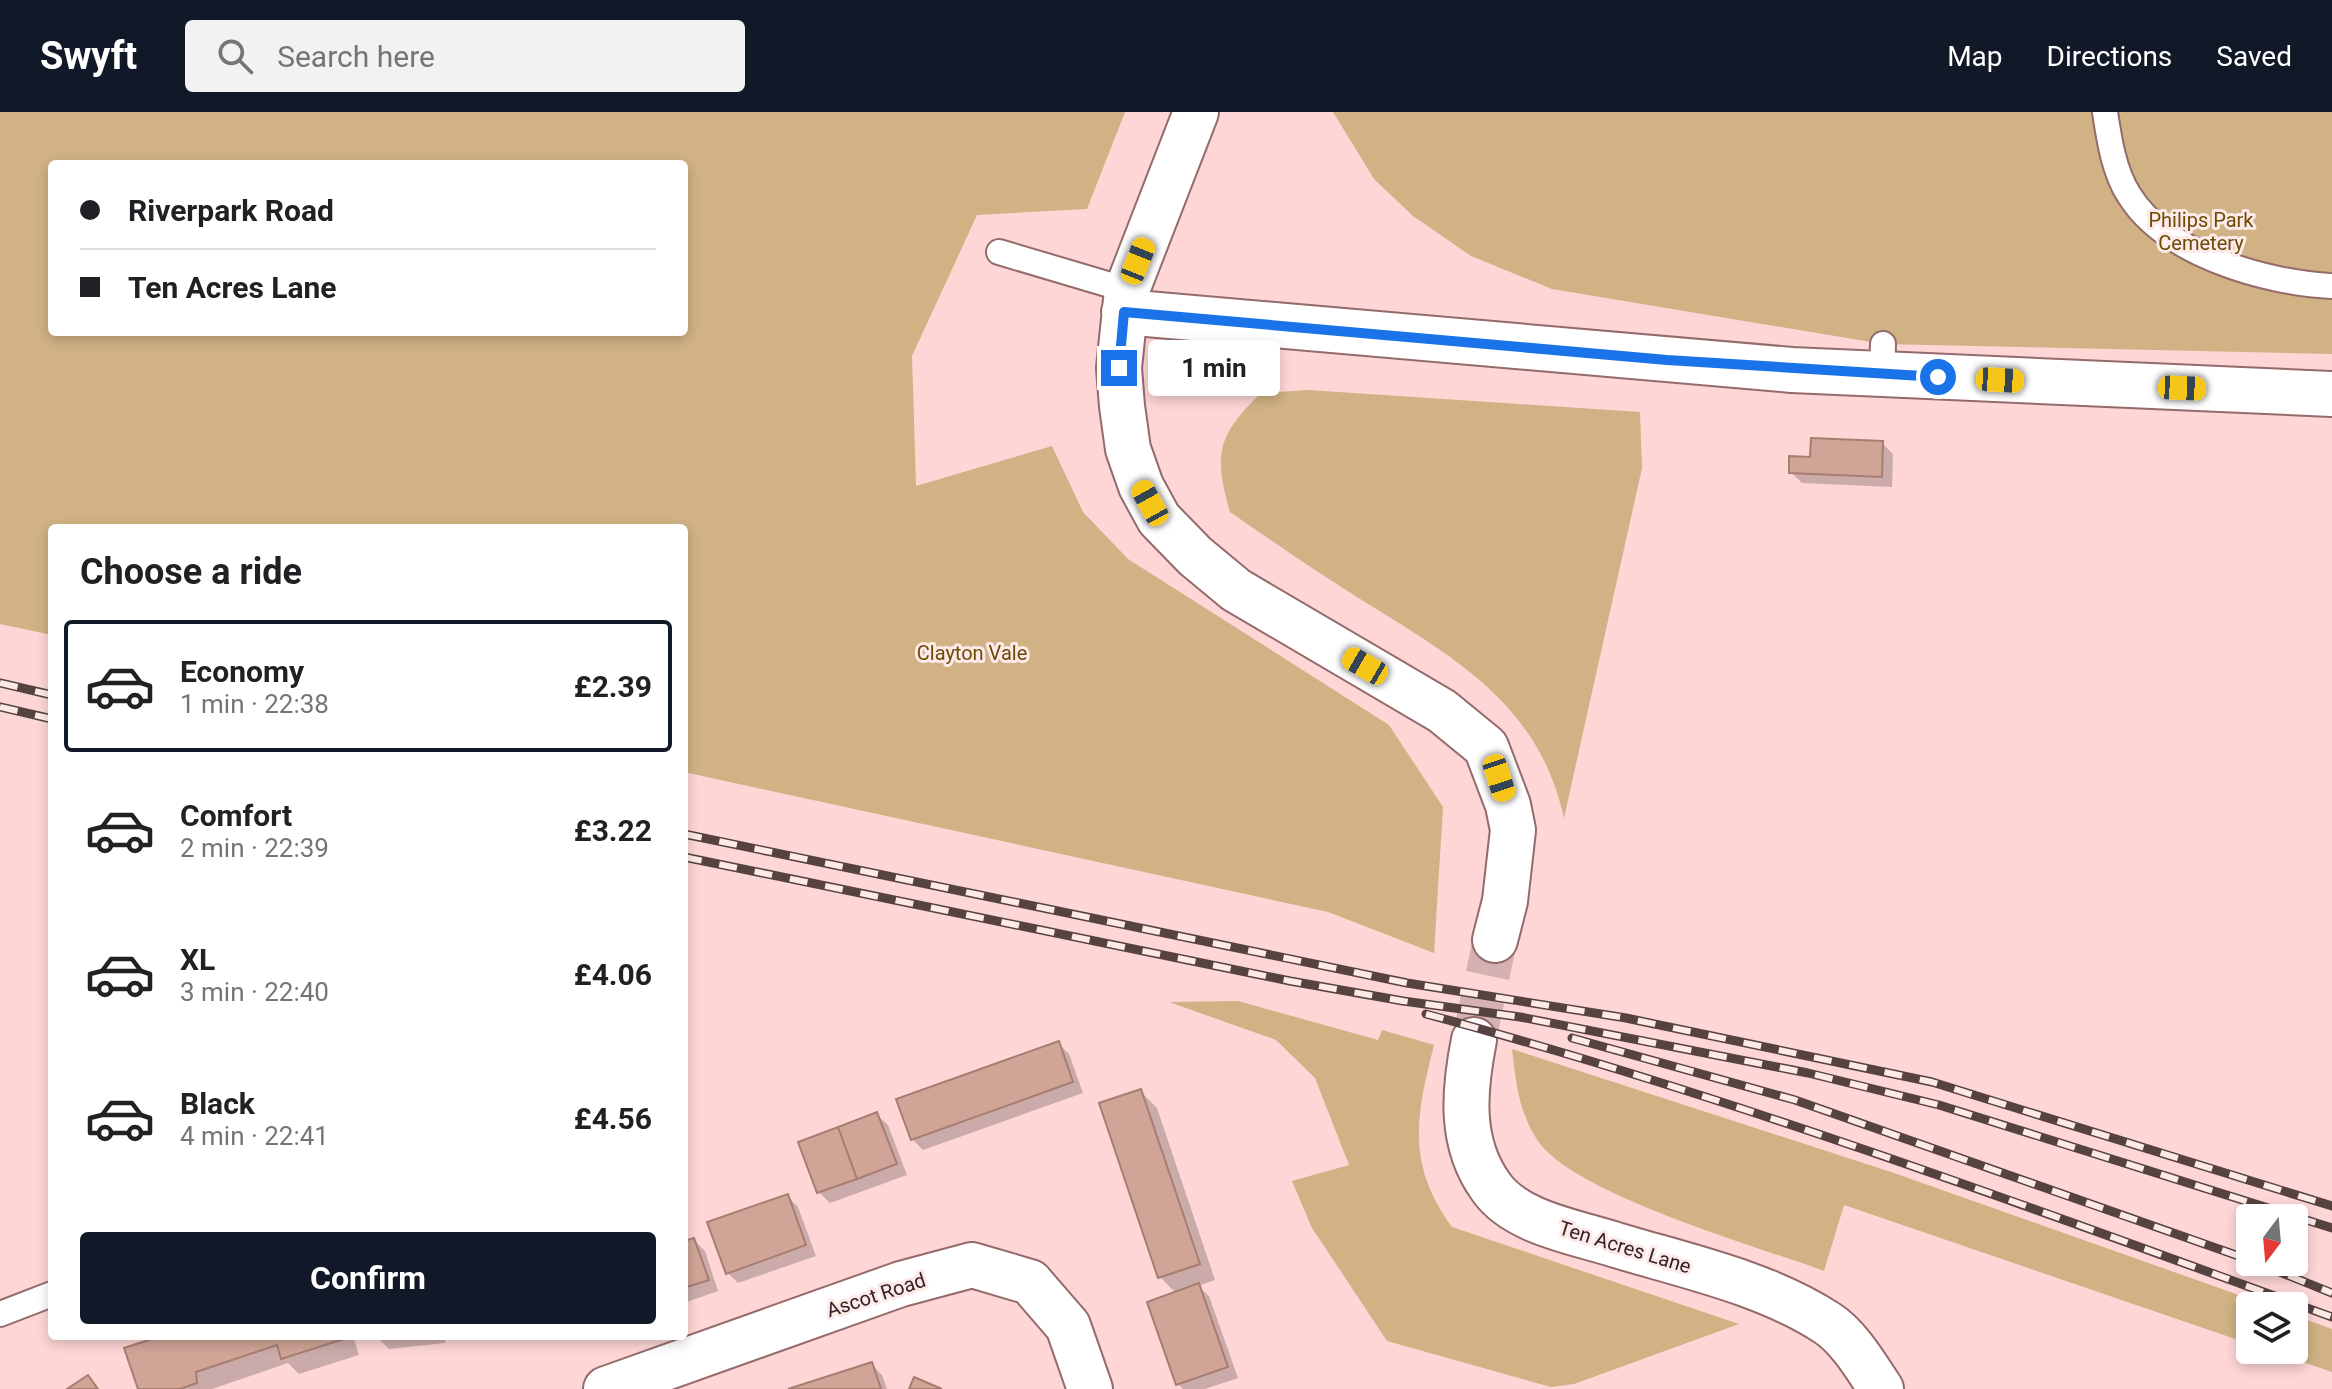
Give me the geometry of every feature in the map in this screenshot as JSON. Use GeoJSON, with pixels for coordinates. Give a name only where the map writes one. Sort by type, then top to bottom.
{"type":"FeatureCollection","features":[{"type":"Feature","properties":{"kind":"street"},"geometry":{"type":"LineString","coordinates":[[1196,112],[1125,301],[1119,368],[1128,449],[1141,486],[1159,519],[1195,556],[1236,590],[1442,711],[1486,747],[1508,805],[1513,830],[1505,901],[1495,940]]}},
{"type":"Feature","properties":{"kind":"street"},"geometry":{"type":"LineString","coordinates":[[1125,301],[1667,360],[1883,359],[2332,394]]}},
{"type":"Feature","properties":{"kind":"street","name":"Ten Acres Lane"},"geometry":{"type":"LineString","coordinates":[[1474,1040],[1464,1104],[1472,1148],[1491,1188],[1513,1208],[1548,1224],[1726,1279],[1795,1305],[1831,1325],[1881,1389]]}},
{"type":"Feature","properties":{"kind":"street","name":"Ascot Road"},"geometry":{"type":"LineString","coordinates":[[617,1387],[901,1284],[972,1265],[1030,1282],[1068,1326],[1090,1389]]}},
{"type":"Feature","properties":{"kind":"lane"},"geometry":{"type":"LineString","coordinates":[[2105,112],[2110,146],[2129,195],[2158,225],[2196,251],[2248,273],[2332,286]]}},
{"type":"Feature","properties":{"kind":"lane"},"geometry":{"type":"LineString","coordinates":[[999,252],[1125,301]]}},
{"type":"Feature","properties":{"kind":"lane"},"geometry":{"type":"LineString","coordinates":[[0,1314],[48,1296]]}},
{"type":"Feature","properties":{"kind":"green space","name":"Clayton Vale"},"geometry":{"type":"Polygon","coordinates":[[[0,112],[1125,112],[1087,209],[977,215],[912,356],[916,486],[1052,446],[1083,512],[1128,559],[1389,725],[1443,807],[1434,953],[1328,912],[688,773],[688,524],[48,524],[48,634],[0,624],[0,112]]]}},
{"type":"Feature","properties":{"kind":"green space","name":"Philips Park Cemetery"},"geometry":{"type":"Polygon","coordinates":[[[1333,112],[2332,112],[2332,354],[1883,344],[1552,289],[1471,256],[1413,216],[1374,179],[1333,112]]]}},
{"type":"Feature","properties":{"kind":"green space"},"geometry":{"type":"Polygon","coordinates":[[[1308,390],[1640,412],[1642,468],[1564,818],[1551,777],[1534,742],[1512,712],[1486,686],[1425,640],[1230,512],[1221,459],[1223,446],[1236,421],[1261,393],[1308,390]]]}},
{"type":"Feature","properties":{"kind":"green space"},"geometry":{"type":"Polygon","coordinates":[[[1238,1001],[1378,1040],[1382,1030],[1434,1045],[1420,1117],[1421,1160],[1437,1204],[1452,1227],[1739,1324],[1574,1384],[1551,1387],[1387,1341],[1312,1228],[1292,1181],[1349,1165],[1315,1078],[1276,1040],[1169,1002],[1238,1001]]]}},
{"type":"Feature","properties":{"kind":"green space"},"geometry":{"type":"Polygon","coordinates":[[[1512,1049],[1894,1173],[2236,1294],[2236,1339],[1844,1205],[1824,1271],[1714,1233],[1627,1199],[1558,1161],[1538,1141],[1526,1120],[1512,1049]]]}},
{"type":"Feature","properties":{"kind":"green space"},"geometry":{"type":"Polygon","coordinates":[[[2308,1320],[2332,1329],[2332,1372],[2308,1364],[2308,1320]]]}},
{"type":"Feature","properties":{"kind":"building"},"geometry":{"type":"Polygon","coordinates":[[[1811,438],[1883,441],[1882,477],[1789,473],[1789,456],[1810,457],[1811,438]]]}},
{"type":"Feature","properties":{"kind":"building"},"geometry":{"type":"Polygon","coordinates":[[[1059,1041],[1073,1082],[911,1140],[896,1099],[1059,1041]]]}},
{"type":"Feature","properties":{"kind":"building"},"geometry":{"type":"Polygon","coordinates":[[[1141,1089],[1200,1264],[1158,1278],[1099,1103],[1141,1089]]]}},
{"type":"Feature","properties":{"kind":"building"},"geometry":{"type":"Polygon","coordinates":[[[877,1112],[897,1164],[857,1179],[838,1127],[877,1112]]]}},
{"type":"Feature","properties":{"kind":"building"},"geometry":{"type":"Polygon","coordinates":[[[838,1127],[857,1179],[817,1193],[798,1142],[838,1127]]]}},
{"type":"Feature","properties":{"kind":"building"},"geometry":{"type":"Polygon","coordinates":[[[788,1194],[806,1245],[726,1274],[707,1222],[788,1194]]]}},
{"type":"Feature","properties":{"kind":"building"},"geometry":{"type":"Polygon","coordinates":[[[694,1238],[709,1280],[688,1287],[688,1240],[694,1238]]]}},
{"type":"Feature","properties":{"kind":"building"},"geometry":{"type":"Polygon","coordinates":[[[1199,1283],[1228,1367],[1176,1385],[1147,1302],[1199,1283]]]}},
{"type":"Feature","properties":{"kind":"building"},"geometry":{"type":"Polygon","coordinates":[[[149,1340],[341,1340],[281,1359],[277,1345],[196,1372],[197,1383],[180,1389],[138,1389],[124,1348],[149,1340]]]}},
{"type":"Feature","properties":{"kind":"building"},"geometry":{"type":"Polygon","coordinates":[[[872,1362],[881,1389],[788,1389],[872,1362]]]}},
{"type":"Feature","properties":{"kind":"building"},"geometry":{"type":"Polygon","coordinates":[[[88,1375],[98,1389],[67,1389],[88,1375]]]}},
{"type":"Feature","properties":{"kind":"building"},"geometry":{"type":"Polygon","coordinates":[[[914,1377],[942,1389],[909,1389],[914,1377]]]}},
{"type":"Feature","properties":{"kind":"tunnel"},"geometry":{"type":"LineString","coordinates":[[1474,1040],[1495,940]]}},
{"type":"Feature","properties":{"kind":"railway"},"geometry":{"type":"LineString","coordinates":[[0,683],[48,694]]}},
{"type":"Feature","properties":{"kind":"railway"},"geometry":{"type":"LineString","coordinates":[[0,707],[48,718]]}},
{"type":"Feature","properties":{"kind":"railway"},"geometry":{"type":"LineString","coordinates":[[688,835],[1407,983],[1626,1018],[1932,1082],[2332,1206]]}},
{"type":"Feature","properties":{"kind":"railway"},"geometry":{"type":"LineString","coordinates":[[688,858],[1290,981],[1520,1017],[1808,1073],[1939,1105],[2332,1228]]}},
{"type":"Feature","properties":{"kind":"railway"},"geometry":{"type":"LineString","coordinates":[[1426,1014],[1541,1046],[1769,1118],[1995,1195],[2332,1317]]}},
{"type":"Feature","properties":{"kind":"railway"},"geometry":{"type":"LineString","coordinates":[[1572,1038],[1795,1100],[2236,1255]]}},
{"type":"Feature","properties":{"kind":"railway"},"geometry":{"type":"LineString","coordinates":[[2290,1276],[2332,1293]]}},
{"type":"Feature","properties":{"kind":"route"},"geometry":{"type":"LineString","coordinates":[[1119,368],[1124,312],[1792,370],[1938,377]]}}]}
